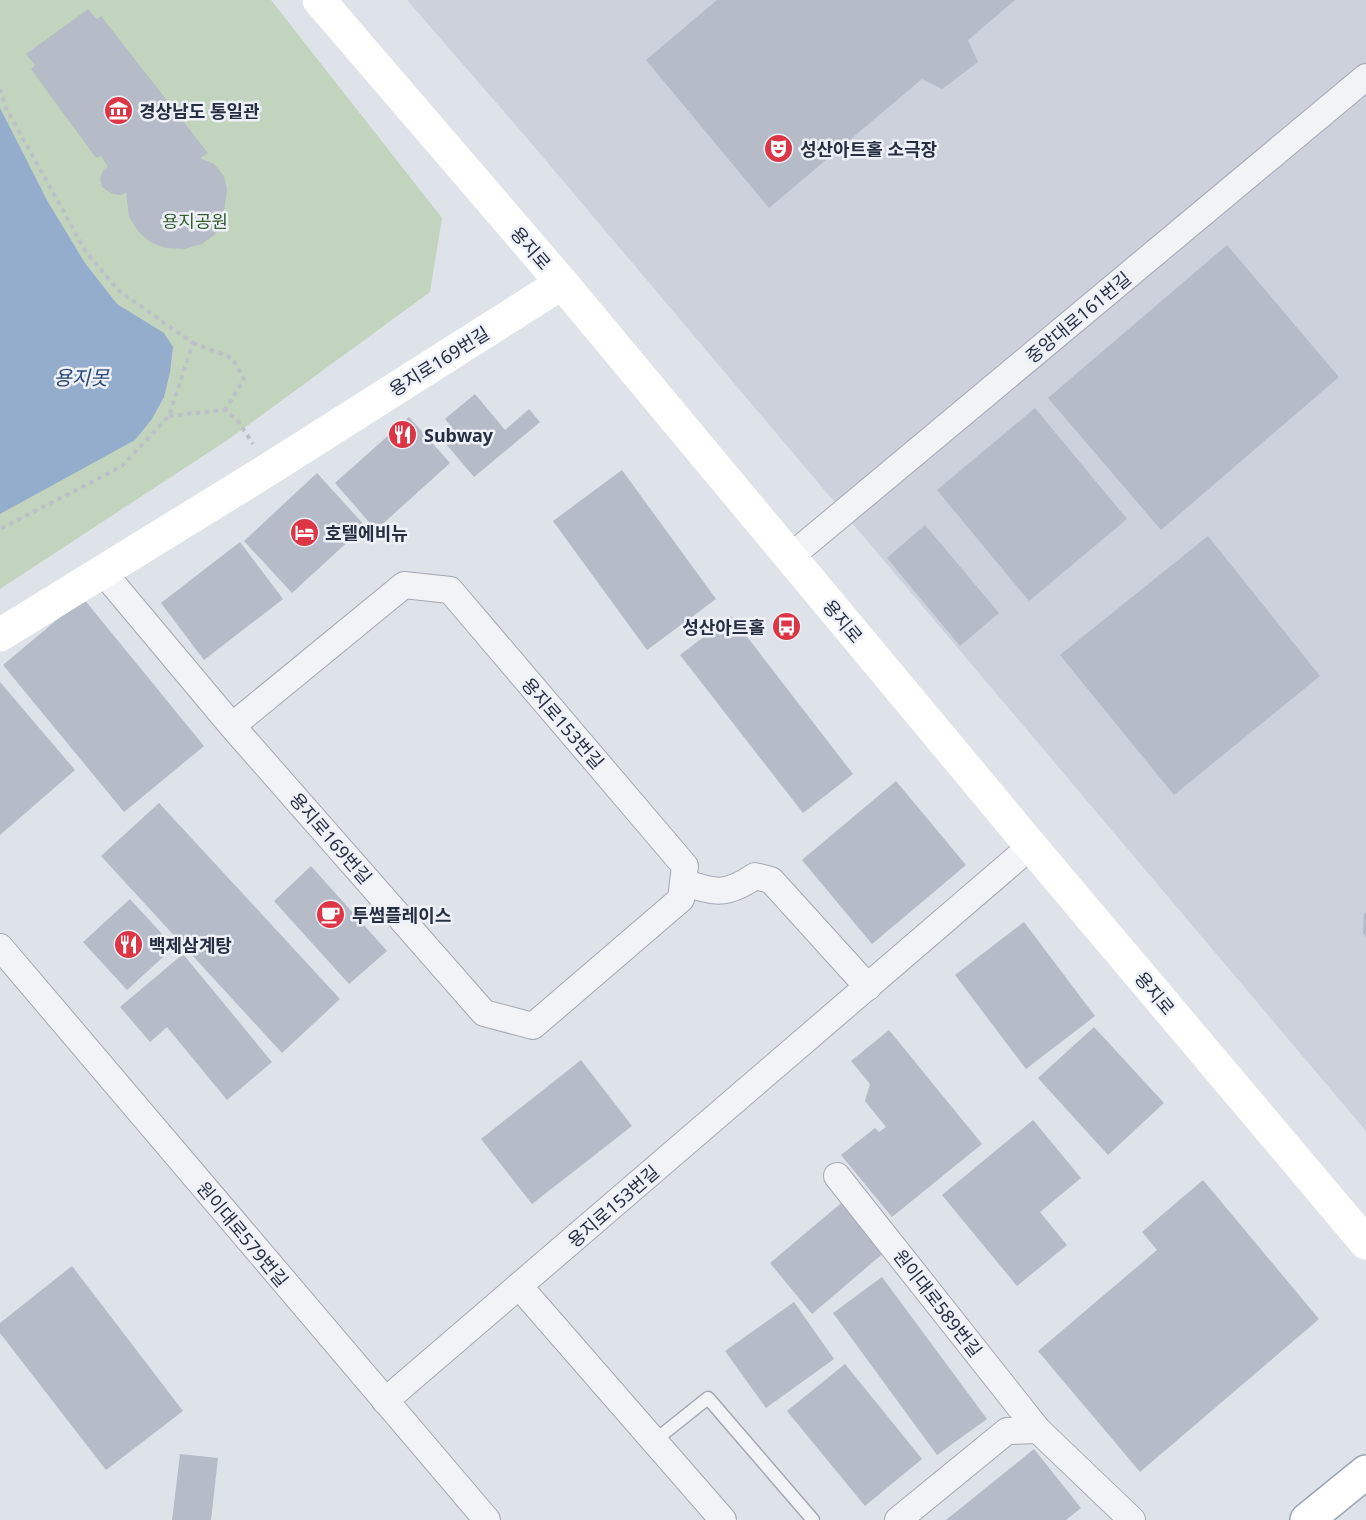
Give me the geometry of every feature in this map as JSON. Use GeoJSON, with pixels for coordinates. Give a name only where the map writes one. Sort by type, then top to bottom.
{"type":"FeatureCollection","features":[{"type":"Feature","properties":{"kind":"main road","name":"용지로"},"geometry":{"type":"LineString","coordinates":[[319,0],[562,283],[1031,846],[1366,1243]]}},
{"type":"Feature","properties":{"kind":"main road","name":"용지로169번길"},"geometry":{"type":"LineString","coordinates":[[0,635],[269,469],[562,283]]}},
{"type":"Feature","properties":{"kind":"main road"},"geometry":{"type":"LineString","coordinates":[[1307,1520],[1366,1472]]}},
{"type":"Feature","properties":{"kind":"street","name":"중앙대로161번길"},"geometry":{"type":"LineString","coordinates":[[790,557],[1366,77]]}},
{"type":"Feature","properties":{"kind":"street","name":"용지로169번길"},"geometry":{"type":"LineString","coordinates":[[103,572],[232,726],[484,1013],[533,1026],[681,899],[683,882]]}},
{"type":"Feature","properties":{"kind":"street","name":"용지로153번길"},"geometry":{"type":"LineString","coordinates":[[232,726],[404,585],[450,590],[685,866],[683,882]]}},
{"type":"Feature","properties":{"kind":"street","name":"용지로153번길"},"geometry":{"type":"LineString","coordinates":[[385,1401],[1031,846]]}},
{"type":"Feature","properties":{"kind":"street"},"geometry":{"type":"LineString","coordinates":[[683,882],[712,892],[738,888],[755,876],[771,880],[868,987]]}},
{"type":"Feature","properties":{"kind":"street","name":"원이대로579번길"},"geometry":{"type":"LineString","coordinates":[[0,947],[487,1520]]}},
{"type":"Feature","properties":{"kind":"street","name":"원이대로589번길"},"geometry":{"type":"LineString","coordinates":[[837,1176],[1038,1430],[1132,1520]]}},
{"type":"Feature","properties":{"kind":"street"},"geometry":{"type":"LineString","coordinates":[[519,1286],[723,1520]]}},
{"type":"Feature","properties":{"kind":"street"},"geometry":{"type":"LineString","coordinates":[[898,1520],[1007,1431],[1038,1430]]}},
{"type":"Feature","properties":{"kind":"lane"},"geometry":{"type":"LineString","coordinates":[[654,1441],[708,1398],[813,1520]]}},
{"type":"Feature","properties":{"kind":"path"},"geometry":{"type":"LineString","coordinates":[[0,88],[6,108],[86,252],[120,291],[193,343],[232,358],[244,379],[225,410]]}},
{"type":"Feature","properties":{"kind":"path"},"geometry":{"type":"LineString","coordinates":[[0,529],[121,467],[169,416],[193,343]]}},
{"type":"Feature","properties":{"kind":"path"},"geometry":{"type":"LineString","coordinates":[[169,416],[225,410],[238,420],[269,469]]}},
{"type":"Feature","properties":{"kind":"shaded area"},"geometry":{"type":"Polygon","coordinates":[[[407,0],[1366,0],[1366,1131],[526,137],[407,0]]]}},
{"type":"Feature","properties":{"kind":"green space","name":"용지공원"},"geometry":{"type":"Polygon","coordinates":[[[0,0],[271,0],[442,218],[430,292],[229,439],[0,589],[0,0]]]}},
{"type":"Feature","properties":{"kind":"water","name":"용지못"},"geometry":{"type":"Polygon","coordinates":[[[0,108],[48,202],[85,263],[117,304],[164,333],[173,347],[164,397],[152,419],[135,440],[0,514],[0,108]]]}},
{"type":"Feature","properties":{"kind":"building","name":"성산아트홀 소극장"},"geometry":{"type":"Polygon","coordinates":[[[717,0],[1015,0],[968,40],[978,62],[942,89],[922,79],[769,208],[646,60],[717,0]]]}},
{"type":"Feature","properties":{"kind":"building","name":"경상남도 통일관"},"geometry":{"type":"Polygon","coordinates":[[[88,9],[97,19],[101,16],[208,153],[200,158],[214,164],[224,176],[227,189],[223,219],[215,234],[202,244],[184,249],[166,248],[150,242],[138,231],[129,217],[126,192],[122,195],[112,194],[102,187],[100,179],[104,169],[108,167],[101,156],[96,158],[31,69],[35,65],[26,54],[88,9]]]}},
{"type":"Feature","properties":{"kind":"building"},"geometry":{"type":"Polygon","coordinates":[[[1227,245],[1339,377],[1161,530],[1048,398],[1227,245]]]}},
{"type":"Feature","properties":{"kind":"building"},"geometry":{"type":"Polygon","coordinates":[[[475,394],[505,430],[529,409],[540,422],[474,477],[446,444],[457,434],[445,419],[475,394]]]}},
{"type":"Feature","properties":{"kind":"building"},"geometry":{"type":"Polygon","coordinates":[[[1035,408],[1127,519],[1029,601],[937,490],[1035,408]]]}},
{"type":"Feature","properties":{"kind":"building"},"geometry":{"type":"Polygon","coordinates":[[[409,417],[450,463],[376,530],[335,483],[409,417]]]}},
{"type":"Feature","properties":{"kind":"building"},"geometry":{"type":"Polygon","coordinates":[[[622,470],[716,599],[647,650],[553,521],[622,470]]]}},
{"type":"Feature","properties":{"kind":"building","name":"호텔에비뉴"},"geometry":{"type":"Polygon","coordinates":[[[317,473],[365,526],[292,593],[244,541],[317,473]]]}},
{"type":"Feature","properties":{"kind":"building"},"geometry":{"type":"Polygon","coordinates":[[[925,525],[999,613],[960,646],[887,558],[925,525]]]}},
{"type":"Feature","properties":{"kind":"building"},"geometry":{"type":"Polygon","coordinates":[[[1208,536],[1320,676],[1174,795],[1060,655],[1208,536]]]}},
{"type":"Feature","properties":{"kind":"building"},"geometry":{"type":"Polygon","coordinates":[[[240,542],[283,599],[204,660],[161,603],[240,542]]]}},
{"type":"Feature","properties":{"kind":"building"},"geometry":{"type":"Polygon","coordinates":[[[83,598],[204,746],[124,812],[3,665],[83,598]]]}},
{"type":"Feature","properties":{"kind":"building"},"geometry":{"type":"Polygon","coordinates":[[[731,616],[853,774],[803,813],[680,655],[731,616]]]}},
{"type":"Feature","properties":{"kind":"building"},"geometry":{"type":"Polygon","coordinates":[[[0,682],[75,770],[0,835],[0,682]]]}},
{"type":"Feature","properties":{"kind":"building"},"geometry":{"type":"Polygon","coordinates":[[[896,781],[966,865],[872,944],[802,860],[896,781]]]}},
{"type":"Feature","properties":{"kind":"building"},"geometry":{"type":"Polygon","coordinates":[[[159,803],[340,999],[282,1053],[101,856],[159,803]]]}},
{"type":"Feature","properties":{"kind":"building"},"geometry":{"type":"Polygon","coordinates":[[[311,866],[387,951],[349,984],[274,901],[311,866]]]}},
{"type":"Feature","properties":{"kind":"building","name":"백제삼계탕"},"geometry":{"type":"Polygon","coordinates":[[[130,899],[174,947],[127,990],[83,942],[130,899]]]}},
{"type":"Feature","properties":{"kind":"building"},"geometry":{"type":"Polygon","coordinates":[[[1364,913],[1366,913],[1366,937],[1363,933],[1364,913]]]}},
{"type":"Feature","properties":{"kind":"building"},"geometry":{"type":"Polygon","coordinates":[[[1024,922],[1095,1016],[1026,1069],[955,975],[1024,922]]]}},
{"type":"Feature","properties":{"kind":"building"},"geometry":{"type":"Polygon","coordinates":[[[183,954],[272,1062],[227,1100],[167,1027],[150,1042],[120,1007],[183,954]]]}},
{"type":"Feature","properties":{"kind":"building"},"geometry":{"type":"Polygon","coordinates":[[[1094,1027],[1164,1103],[1108,1155],[1038,1078],[1094,1027]]]}},
{"type":"Feature","properties":{"kind":"building"},"geometry":{"type":"Polygon","coordinates":[[[889,1030],[982,1144],[892,1217],[841,1155],[875,1128],[879,1132],[886,1127],[865,1101],[870,1084],[851,1061],[889,1030]]]}},
{"type":"Feature","properties":{"kind":"building"},"geometry":{"type":"Polygon","coordinates":[[[581,1060],[632,1126],[532,1204],[481,1139],[581,1060]]]}},
{"type":"Feature","properties":{"kind":"building"},"geometry":{"type":"Polygon","coordinates":[[[1033,1120],[1081,1178],[1040,1212],[1067,1245],[1017,1286],[942,1195],[1033,1120]]]}},
{"type":"Feature","properties":{"kind":"building"},"geometry":{"type":"Polygon","coordinates":[[[1203,1180],[1319,1319],[1140,1472],[1038,1351],[1157,1250],[1142,1232],[1203,1180]]]}},
{"type":"Feature","properties":{"kind":"building"},"geometry":{"type":"Polygon","coordinates":[[[845,1200],[887,1250],[812,1314],[770,1263],[845,1200]]]}},
{"type":"Feature","properties":{"kind":"building"},"geometry":{"type":"Polygon","coordinates":[[[72,1266],[183,1411],[106,1470],[0,1333],[0,1323],[72,1266]]]}},
{"type":"Feature","properties":{"kind":"building"},"geometry":{"type":"Polygon","coordinates":[[[882,1277],[987,1419],[937,1455],[833,1313],[882,1277]]]}},
{"type":"Feature","properties":{"kind":"building"},"geometry":{"type":"Polygon","coordinates":[[[794,1302],[834,1359],[766,1408],[725,1351],[794,1302]]]}},
{"type":"Feature","properties":{"kind":"building"},"geometry":{"type":"Polygon","coordinates":[[[845,1364],[922,1459],[865,1506],[787,1411],[845,1364]]]}},
{"type":"Feature","properties":{"kind":"building"},"geometry":{"type":"Polygon","coordinates":[[[1034,1449],[1081,1508],[1066,1520],[946,1520],[1034,1449]]]}},
{"type":"Feature","properties":{"kind":"building"},"geometry":{"type":"Polygon","coordinates":[[[180,1454],[218,1458],[211,1520],[172,1520],[180,1454]]]}},
{"type":"Feature","properties":{"kind":"place","name":"경상남도 통일관"},"geometry":{"type":"Point","coordinates":[118,111]}},
{"type":"Feature","properties":{"kind":"place","name":"성산아트홀 소극장"},"geometry":{"type":"Point","coordinates":[779,149]}},
{"type":"Feature","properties":{"kind":"place","name":"Subway"},"geometry":{"type":"Point","coordinates":[403,435]}},
{"type":"Feature","properties":{"kind":"place","name":"호텔에비뉴"},"geometry":{"type":"Point","coordinates":[304,533]}},
{"type":"Feature","properties":{"kind":"place","name":"성산아트홀"},"geometry":{"type":"Point","coordinates":[786,627]}},
{"type":"Feature","properties":{"kind":"place","name":"투썸플레이스"},"geometry":{"type":"Point","coordinates":[331,915]}},
{"type":"Feature","properties":{"kind":"place","name":"백제삼계탕"},"geometry":{"type":"Point","coordinates":[128,945]}}]}
